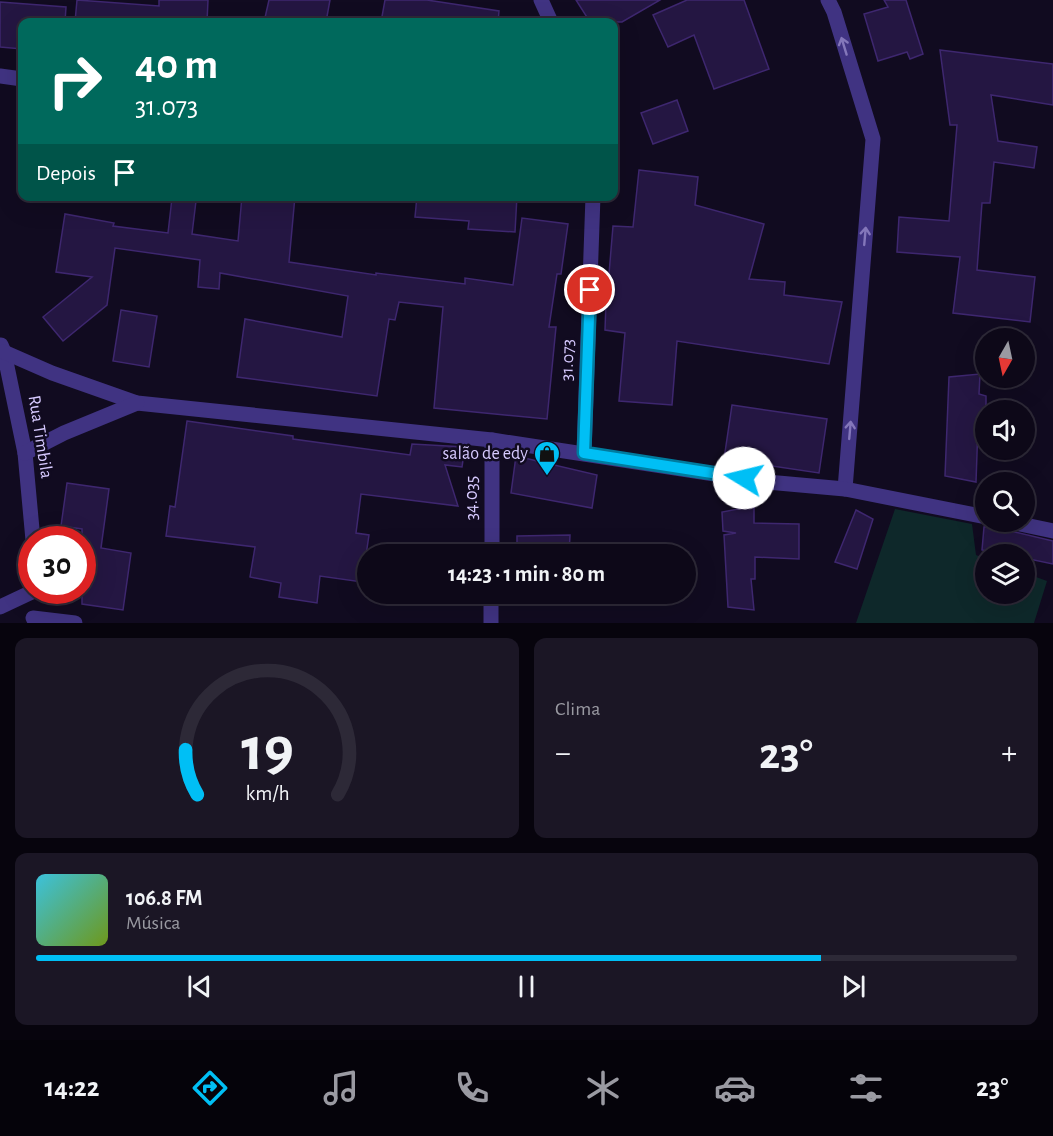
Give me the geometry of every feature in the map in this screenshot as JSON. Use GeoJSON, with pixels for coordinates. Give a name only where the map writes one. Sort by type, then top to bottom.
{"type":"FeatureCollection","features":[{"type":"Feature","properties":{"kind":"street"},"geometry":{"type":"LineString","coordinates":[[541,0],[549,18]]}},
{"type":"Feature","properties":{"kind":"street"},"geometry":{"type":"LineString","coordinates":[[828,0],[834,12],[873,139],[845,489]]}},
{"type":"Feature","properties":{"kind":"street"},"geometry":{"type":"LineString","coordinates":[[0,76],[18,79]]}},
{"type":"Feature","properties":{"kind":"street","name":"31.073"},"geometry":{"type":"LineString","coordinates":[[584,453],[593,201]]}},
{"type":"Feature","properties":{"kind":"street"},"geometry":{"type":"LineString","coordinates":[[2,347],[52,373],[137,403],[492,440],[767,482],[845,489],[975,515]]}},
{"type":"Feature","properties":{"kind":"street","name":"Rua Timbila"},"geometry":{"type":"LineString","coordinates":[[2,347],[25,453],[32,526]]}},
{"type":"Feature","properties":{"kind":"street"},"geometry":{"type":"LineString","coordinates":[[25,453],[64,433],[137,403]]}},
{"type":"Feature","properties":{"kind":"street","name":"34.035"},"geometry":{"type":"LineString","coordinates":[[492,440],[492,544]]}},
{"type":"Feature","properties":{"kind":"street"},"geometry":{"type":"LineString","coordinates":[[1035,527],[1053,531]]}},
{"type":"Feature","properties":{"kind":"street"},"geometry":{"type":"LineString","coordinates":[[0,607],[18,599]]}},
{"type":"Feature","properties":{"kind":"street"},"geometry":{"type":"LineString","coordinates":[[34,604],[33,621],[75,623]]}},
{"type":"Feature","properties":{"kind":"street"},"geometry":{"type":"LineString","coordinates":[[491,604],[491,623]]}},
{"type":"Feature","properties":{"kind":"green space"},"geometry":{"type":"Polygon","coordinates":[[[895,509],[972,524],[975,547],[975,604],[1035,604],[1035,577],[1047,581],[1034,623],[856,623],[895,509]]]}},
{"type":"Feature","properties":{"kind":"building"},"geometry":{"type":"Polygon","coordinates":[[[77,0],[159,6],[159,0],[208,0],[207,18],[75,18],[77,0]]]}},
{"type":"Feature","properties":{"kind":"building"},"geometry":{"type":"Polygon","coordinates":[[[269,0],[330,0],[327,18],[265,18],[269,0]]]}},
{"type":"Feature","properties":{"kind":"building"},"geometry":{"type":"Polygon","coordinates":[[[385,0],[427,0],[499,11],[498,18],[382,18],[385,0]]]}},
{"type":"Feature","properties":{"kind":"building"},"geometry":{"type":"Polygon","coordinates":[[[576,0],[660,0],[622,22],[618,22],[618,18],[587,18],[576,0]]]}},
{"type":"Feature","properties":{"kind":"building"},"geometry":{"type":"Polygon","coordinates":[[[687,0],[744,0],[769,69],[714,89],[694,35],[668,47],[653,15],[687,0]]]}},
{"type":"Feature","properties":{"kind":"building"},"geometry":{"type":"Polygon","coordinates":[[[884,0],[906,0],[923,54],[910,59],[907,52],[878,61],[864,14],[888,7],[884,0]]]}},
{"type":"Feature","properties":{"kind":"building"},"geometry":{"type":"Polygon","coordinates":[[[0,2],[66,7],[65,18],[18,18],[18,49],[0,47],[0,2]]]}},
{"type":"Feature","properties":{"kind":"building"},"geometry":{"type":"Polygon","coordinates":[[[940,50],[1053,64],[1053,105],[991,95],[998,141],[1037,147],[1034,168],[994,162],[990,203],[982,203],[977,270],[1035,277],[1030,322],[953,313],[960,257],[897,252],[899,217],[949,221],[957,125],[950,125],[940,50]]]}},
{"type":"Feature","properties":{"kind":"building"},"geometry":{"type":"Polygon","coordinates":[[[677,100],[688,131],[653,144],[641,113],[677,100]]]}},
{"type":"Feature","properties":{"kind":"building"},"geometry":{"type":"Polygon","coordinates":[[[639,170],[698,177],[695,205],[764,224],[749,279],[785,282],[784,295],[842,302],[829,364],[677,341],[672,405],[619,401],[625,333],[605,330],[607,274],[609,274],[613,226],[633,227],[639,170]]]}},
{"type":"Feature","properties":{"kind":"building"},"geometry":{"type":"Polygon","coordinates":[[[172,201],[196,201],[192,234],[238,241],[242,201],[295,201],[289,262],[376,275],[376,273],[465,284],[465,278],[513,285],[522,218],[568,224],[561,274],[557,274],[549,327],[556,327],[547,419],[434,408],[443,307],[399,302],[395,320],[389,319],[377,396],[237,377],[245,319],[342,337],[348,296],[220,273],[219,289],[198,287],[200,260],[115,248],[107,305],[63,341],[43,317],[92,277],[56,272],[65,214],[114,223],[113,226],[168,233],[172,201]]]}},
{"type":"Feature","properties":{"kind":"building"},"geometry":{"type":"Polygon","coordinates":[[[417,201],[517,201],[515,232],[468,229],[469,221],[415,217],[417,201]]]}},
{"type":"Feature","properties":{"kind":"building"},"geometry":{"type":"Polygon","coordinates":[[[121,310],[157,316],[149,367],[113,361],[121,310]]]}},
{"type":"Feature","properties":{"kind":"building"},"geometry":{"type":"Polygon","coordinates":[[[975,374],[975,388],[979,388],[979,394],[986,396],[986,400],[975,400],[975,482],[945,476],[949,377],[975,374]]]}},
{"type":"Feature","properties":{"kind":"building"},"geometry":{"type":"Polygon","coordinates":[[[732,405],[827,419],[819,473],[724,459],[732,405]]]}},
{"type":"Feature","properties":{"kind":"building"},"geometry":{"type":"Polygon","coordinates":[[[187,421],[293,436],[293,439],[410,455],[412,444],[465,447],[462,467],[445,465],[458,506],[361,494],[356,533],[369,535],[368,544],[357,544],[357,581],[320,576],[317,603],[279,597],[281,583],[250,577],[255,547],[166,536],[170,506],[175,507],[187,421]]]}},
{"type":"Feature","properties":{"kind":"building"},"geometry":{"type":"Polygon","coordinates":[[[516,456],[597,475],[592,508],[511,493],[516,456]]]}},
{"type":"Feature","properties":{"kind":"building"},"geometry":{"type":"Polygon","coordinates":[[[67,483],[109,489],[101,548],[131,553],[123,610],[82,604],[96,604],[96,526],[61,526],[67,483]]]}},
{"type":"Feature","properties":{"kind":"building"},"geometry":{"type":"Polygon","coordinates":[[[754,506],[754,523],[799,524],[799,559],[755,557],[755,579],[751,579],[754,610],[728,607],[724,535],[736,533],[723,531],[722,512],[754,506]]]}},
{"type":"Feature","properties":{"kind":"building"},"geometry":{"type":"Polygon","coordinates":[[[856,510],[873,519],[857,569],[835,562],[856,510]]]}},
{"type":"Feature","properties":{"kind":"building"},"geometry":{"type":"Polygon","coordinates":[[[984,532],[1015,532],[1053,541],[1053,564],[1035,560],[1035,544],[983,544],[984,532]]]}},
{"type":"Feature","properties":{"kind":"building"},"geometry":{"type":"Polygon","coordinates":[[[570,535],[570,544],[517,544],[517,536],[570,535]]]}},
{"type":"Feature","properties":{"kind":"place","name":"salão de edy"},"geometry":{"type":"Point","coordinates":[547,477]}},
{"type":"Feature","properties":{"kind":"route"},"geometry":{"type":"LineString","coordinates":[[590,290],[584,453],[744,478]]}}]}
